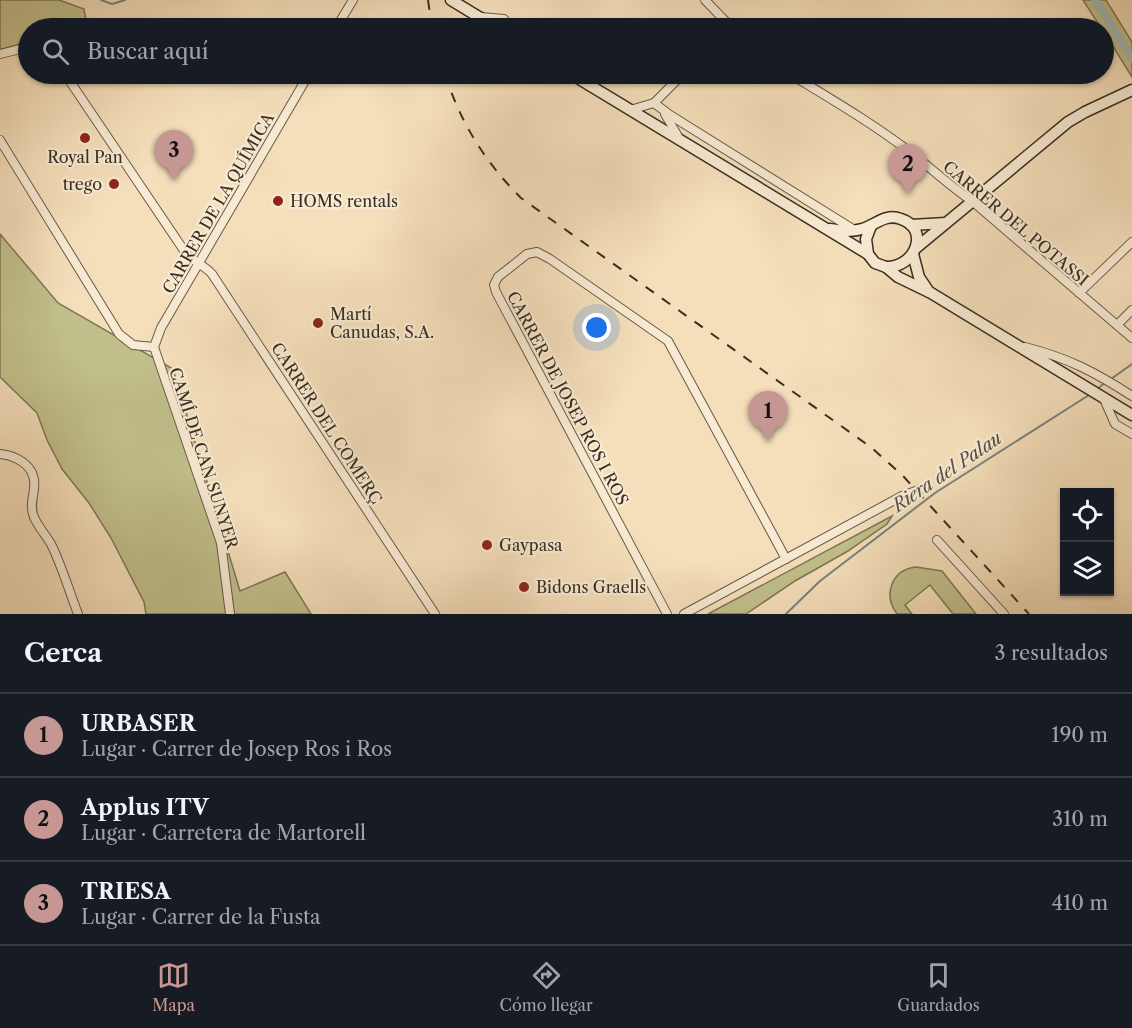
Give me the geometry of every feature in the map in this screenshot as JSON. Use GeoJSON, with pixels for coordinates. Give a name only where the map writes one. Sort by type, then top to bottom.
{"type":"FeatureCollection","features":[{"type":"Feature","properties":{"kind":"main road"},"geometry":{"type":"LineString","coordinates":[[451,0],[479,17]]}},
{"type":"Feature","properties":{"kind":"main road"},"geometry":{"type":"LineString","coordinates":[[587,84],[868,254],[875,263],[886,267],[898,277],[931,293],[1132,415]]}},
{"type":"Feature","properties":{"kind":"main road"},"geometry":{"type":"LineString","coordinates":[[886,267],[902,264],[946,223],[1068,122],[1132,90]]}},
{"type":"Feature","properties":{"kind":"main road"},"geometry":{"type":"LineString","coordinates":[[825,228],[856,231],[871,226],[879,220],[894,217],[903,219],[911,225],[916,236],[915,251],[919,277],[931,293]]}},
{"type":"Feature","properties":{"kind":"main road"},"geometry":{"type":"LineString","coordinates":[[911,225],[946,223]]}},
{"type":"Feature","properties":{"kind":"main road"},"geometry":{"type":"LineString","coordinates":[[868,254],[866,239],[871,226]]}},
{"type":"Feature","properties":{"kind":"street"},"geometry":{"type":"LineString","coordinates":[[342,18],[353,0]]}},
{"type":"Feature","properties":{"kind":"street"},"geometry":{"type":"LineString","coordinates":[[705,0],[720,18]]}},
{"type":"Feature","properties":{"kind":"street"},"geometry":{"type":"LineString","coordinates":[[479,17],[492,18]]}},
{"type":"Feature","properties":{"kind":"street"},"geometry":{"type":"LineString","coordinates":[[0,54],[18,50]]}},
{"type":"Feature","properties":{"kind":"street","name":"CARRER DEL COMERÇ"},"geometry":{"type":"LineString","coordinates":[[72,84],[185,252],[192,261],[212,274],[435,614]]}},
{"type":"Feature","properties":{"kind":"street","name":"CARRER DE LA QUÍMICA"},"geometry":{"type":"LineString","coordinates":[[154,347],[161,328],[303,84]]}},
{"type":"Feature","properties":{"kind":"street"},"geometry":{"type":"LineString","coordinates":[[630,110],[654,103],[673,84]]}},
{"type":"Feature","properties":{"kind":"street","name":"CARRER DEL POTASSI"},"geometry":{"type":"LineString","coordinates":[[806,84],[890,138],[948,185],[972,201],[1132,338]]}},
{"type":"Feature","properties":{"kind":"street"},"geometry":{"type":"LineString","coordinates":[[654,103],[856,231]]}},
{"type":"Feature","properties":{"kind":"street"},"geometry":{"type":"LineString","coordinates":[[663,110],[681,141]]}},
{"type":"Feature","properties":{"kind":"street"},"geometry":{"type":"LineString","coordinates":[[0,140],[119,334],[133,345],[154,347]]}},
{"type":"Feature","properties":{"kind":"street"},"geometry":{"type":"LineString","coordinates":[[1079,293],[1132,242]]}},
{"type":"Feature","properties":{"kind":"street","name":"CARRER DE JOSEP ROS I ROS"},"geometry":{"type":"LineString","coordinates":[[667,614],[496,292],[494,285],[498,277],[528,254],[537,252],[550,259],[668,341],[786,559]]}},
{"type":"Feature","properties":{"kind":"street"},"geometry":{"type":"LineString","coordinates":[[1117,325],[1132,310]]}},
{"type":"Feature","properties":{"kind":"street"},"geometry":{"type":"LineString","coordinates":[[1019,346],[1054,355],[1089,369],[1131,392]]}},
{"type":"Feature","properties":{"kind":"street","name":"CAMÍ DE CAN SUNYER"},"geometry":{"type":"LineString","coordinates":[[154,347],[221,543],[230,614]]}},
{"type":"Feature","properties":{"kind":"street"},"geometry":{"type":"LineString","coordinates":[[1104,399],[1115,424],[1132,434]]}},
{"type":"Feature","properties":{"kind":"street"},"geometry":{"type":"LineString","coordinates":[[0,453],[17,459],[32,472],[35,481],[31,506],[33,516],[51,545],[78,614]]}},
{"type":"Feature","properties":{"kind":"street"},"geometry":{"type":"LineString","coordinates":[[684,614],[902,496],[924,488]]}},
{"type":"Feature","properties":{"kind":"street"},"geometry":{"type":"LineString","coordinates":[[937,540],[1004,614]]}},
{"type":"Feature","properties":{"kind":"street","name":"CARRER DEL COMERÇ"},"geometry":{"type":"LineString","coordinates":[[427,601],[441,614]]}},
{"type":"Feature","properties":{"kind":"shaded area"},"geometry":{"type":"Polygon","coordinates":[[[0,0],[59,0],[84,9],[86,18],[18,18],[18,45],[0,50],[0,0]]]}},
{"type":"Feature","properties":{"kind":"shaded area"},"geometry":{"type":"Polygon","coordinates":[[[1083,0],[1106,0],[1132,42],[1132,77],[1114,48],[1114,18],[1095,18],[1083,0]]]}},
{"type":"Feature","properties":{"kind":"shaded area"},"geometry":{"type":"Polygon","coordinates":[[[0,234],[58,303],[173,369],[240,591],[285,572],[311,614],[146,614],[144,602],[111,538],[89,503],[62,469],[47,440],[37,413],[0,377],[0,234]]]}},
{"type":"Feature","properties":{"kind":"shaded area"},"geometry":{"type":"Polygon","coordinates":[[[892,516],[887,524],[848,551],[795,581],[746,614],[708,614],[892,516]]]}},
{"type":"Feature","properties":{"kind":"shaded area"},"geometry":{"type":"Polygon","coordinates":[[[916,567],[942,571],[976,614],[953,614],[930,585],[905,605],[912,614],[897,614],[891,599],[892,584],[901,573],[916,567]]]}},
{"type":"Feature","properties":{"kind":"waterway"},"geometry":{"type":"LineString","coordinates":[[101,0],[112,4],[125,0]]}},
{"type":"Feature","properties":{"kind":"waterway"},"geometry":{"type":"LineString","coordinates":[[1095,0],[1106,18]]}},
{"type":"Feature","properties":{"kind":"waterway"},"geometry":{"type":"LineString","coordinates":[[1114,30],[1132,58]]}},
{"type":"Feature","properties":{"kind":"waterway","name":"Riera del Palau"},"geometry":{"type":"LineString","coordinates":[[1111,379],[1132,364]]}},
{"type":"Feature","properties":{"kind":"waterway","name":"Riera del Palau"},"geometry":{"type":"LineString","coordinates":[[1096,390],[1106,382]]}},
{"type":"Feature","properties":{"kind":"waterway","name":"Riera del Palau"},"geometry":{"type":"LineString","coordinates":[[786,614],[820,581],[935,493],[1089,395]]}},
{"type":"Feature","properties":{"kind":"railway"},"geometry":{"type":"LineString","coordinates":[[428,0],[431,18]]}},
{"type":"Feature","properties":{"kind":"railway"},"geometry":{"type":"LineString","coordinates":[[448,84],[466,125],[485,156],[521,198],[872,448],[903,476],[1029,614]]}},
{"type":"Feature","properties":{"kind":"place","name":"Royal Pan"},"geometry":{"type":"Point","coordinates":[85,138]}},
{"type":"Feature","properties":{"kind":"place","name":"TRIESA"},"geometry":{"type":"Point","coordinates":[174,180]}},
{"type":"Feature","properties":{"kind":"place","name":"trego"},"geometry":{"type":"Point","coordinates":[114,184]}},
{"type":"Feature","properties":{"kind":"place","name":"Applus ITV"},"geometry":{"type":"Point","coordinates":[908,194]}},
{"type":"Feature","properties":{"kind":"place","name":"HOMS rentals"},"geometry":{"type":"Point","coordinates":[278,201]}},
{"type":"Feature","properties":{"kind":"place","name":"Martí Canudas, S.A."},"geometry":{"type":"Point","coordinates":[318,323]}},
{"type":"Feature","properties":{"kind":"place","name":"URBASER"},"geometry":{"type":"Point","coordinates":[768,441]}},
{"type":"Feature","properties":{"kind":"place","name":"Gaypasa"},"geometry":{"type":"Point","coordinates":[487,545]}},
{"type":"Feature","properties":{"kind":"place","name":"Bidons Graells"},"geometry":{"type":"Point","coordinates":[524,587]}}]}
